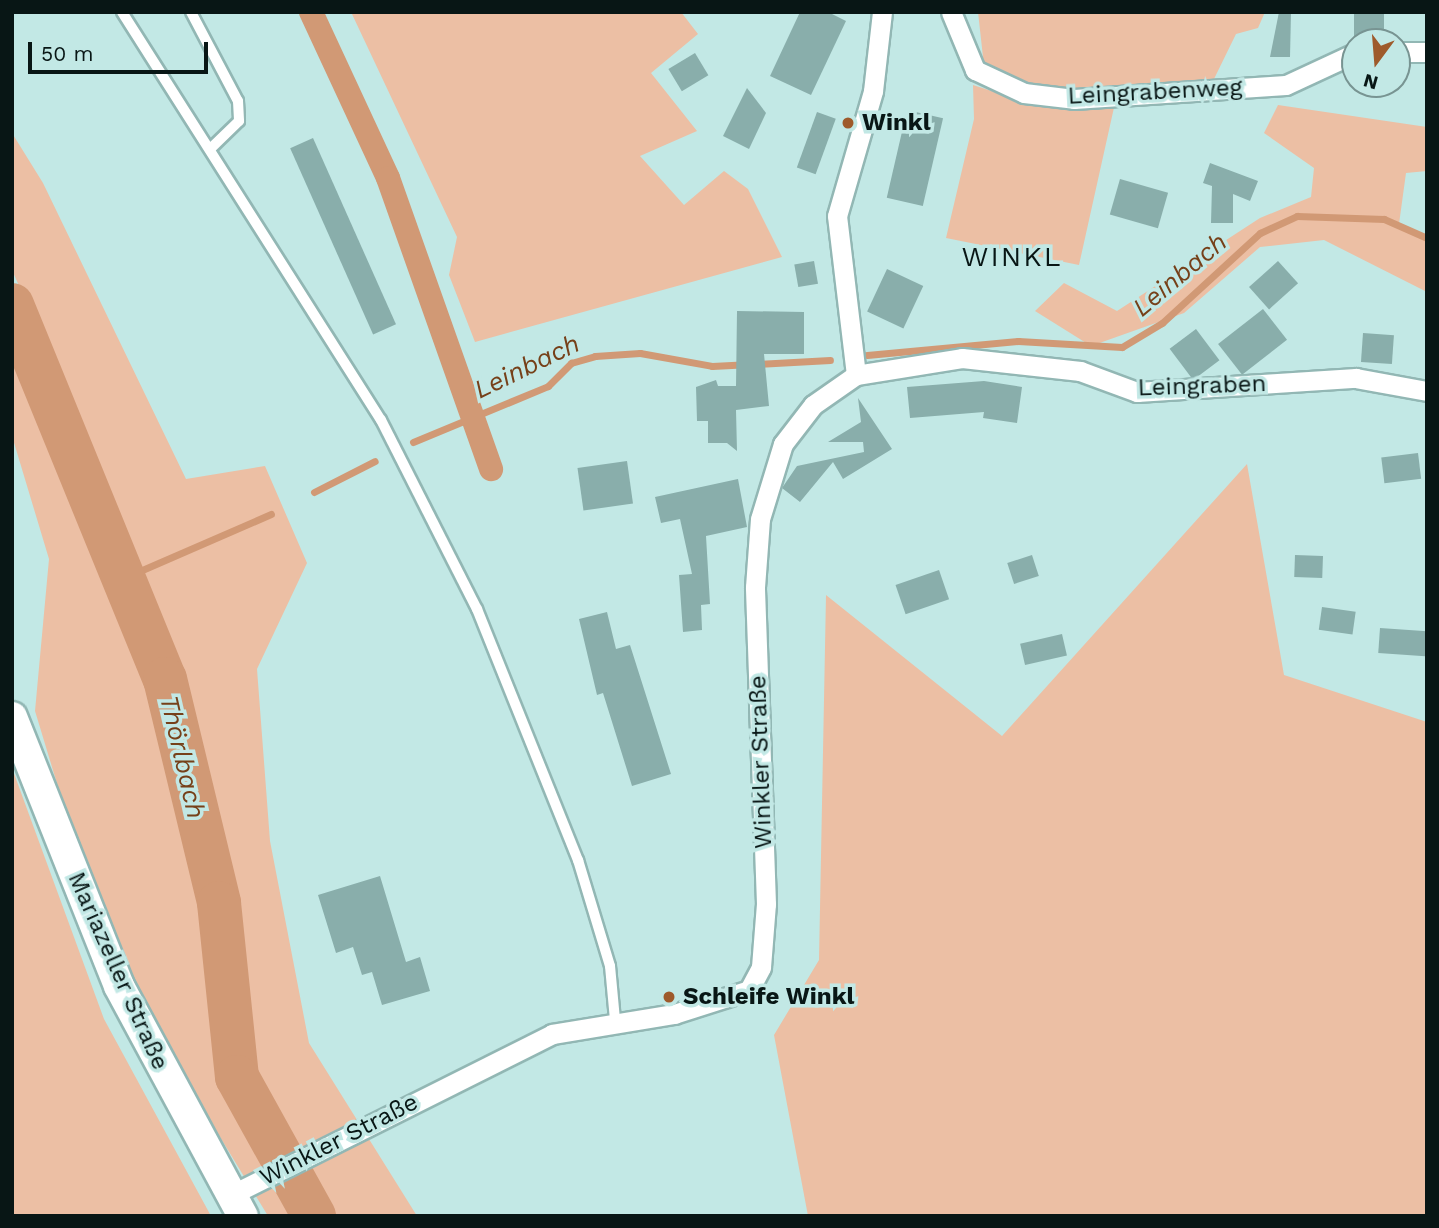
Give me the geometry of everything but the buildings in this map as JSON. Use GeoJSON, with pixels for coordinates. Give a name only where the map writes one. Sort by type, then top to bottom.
{"type":"FeatureCollection","features":[{"type":"Feature","properties":{"kind":"main road","name":"Mariazeller Straße"},"geometry":{"type":"LineString","coordinates":[[12,717],[119,986],[239,1200]]}},
{"type":"Feature","properties":{"kind":"street"},"geometry":{"type":"LineString","coordinates":[[856,375],[837,216],[873,91],[882,12]]}},
{"type":"Feature","properties":{"kind":"street","name":"Leingrabenweg"},"geometry":{"type":"LineString","coordinates":[[951,12],[975,70],[1024,93],[1074,99],[1286,85],[1341,59]]}},
{"type":"Feature","properties":{"kind":"street","name":"Leingraben"},"geometry":{"type":"LineString","coordinates":[[856,375],[962,358],[1080,371],[1137,392],[1356,378],[1427,391]]}},
{"type":"Feature","properties":{"kind":"street","name":"Winkler Straße"},"geometry":{"type":"LineString","coordinates":[[239,1200],[361,1127],[552,1034],[615,1020],[674,1014],[749,990],[761,967],[766,904],[755,587],[760,519],[783,444],[813,405],[856,375]]}},
{"type":"Feature","properties":{"kind":"lane"},"geometry":{"type":"LineString","coordinates":[[122,12],[210,149],[289,285],[381,420],[477,609],[579,860],[610,966],[615,1020]]}},
{"type":"Feature","properties":{"kind":"lane"},"geometry":{"type":"LineString","coordinates":[[191,12],[238,101],[239,121],[210,149]]}},
{"type":"Feature","properties":{"kind":"shaded area"},"geometry":{"type":"Polygon","coordinates":[[[351,12],[681,12],[698,34],[651,73],[697,131],[640,156],[684,205],[724,171],[748,189],[782,257],[475,342],[449,275],[457,237],[351,12]]]}},
{"type":"Feature","properties":{"kind":"shaded area"},"geometry":{"type":"Polygon","coordinates":[[[978,12],[1265,12],[1258,28],[1236,34],[1214,79],[1065,91],[1007,83],[984,66],[978,12]]]}},
{"type":"Feature","properties":{"kind":"shaded area"},"geometry":{"type":"Polygon","coordinates":[[[973,85],[1029,103],[1115,103],[1079,265],[946,238],[974,119],[973,85]]]}},
{"type":"Feature","properties":{"kind":"shaded area"},"geometry":{"type":"Polygon","coordinates":[[[1278,105],[1427,127],[1427,171],[1406,173],[1399,224],[1427,237],[1427,292],[1324,240],[1260,247],[1184,313],[1091,346],[1035,311],[1064,283],[1117,311],[1260,218],[1311,197],[1314,168],[1264,133],[1278,105]]]}},
{"type":"Feature","properties":{"kind":"shaded area"},"geometry":{"type":"Polygon","coordinates":[[[12,133],[43,183],[186,479],[265,466],[307,563],[257,669],[270,841],[309,1043],[417,1216],[333,1216],[248,1066],[237,892],[177,671],[121,517],[12,270],[12,133]]]}},
{"type":"Feature","properties":{"kind":"shaded area"},"geometry":{"type":"Polygon","coordinates":[[[12,354],[127,627],[193,843],[230,1081],[300,1216],[268,1216],[141,1007],[86,879],[35,711],[49,559],[12,436],[12,354]]]}},
{"type":"Feature","properties":{"kind":"shaded area"},"geometry":{"type":"Polygon","coordinates":[[[1247,464],[1284,675],[1427,722],[1427,1216],[808,1216],[774,1035],[819,960],[826,595],[1002,736],[1247,464]]]}},
{"type":"Feature","properties":{"kind":"shaded area"},"geometry":{"type":"Polygon","coordinates":[[[12,768],[104,1019],[211,1216],[12,1216],[12,768]]]}},
{"type":"Feature","properties":{"kind":"waterway"},"geometry":{"type":"LineString","coordinates":[[311,12],[388,178],[491,469]]}},
{"type":"Feature","properties":{"kind":"waterway","name":"Leinbach"},"geometry":{"type":"LineString","coordinates":[[867,355],[1018,341],[1122,347],[1162,323],[1260,233],[1297,216],[1384,219],[1427,238]]}},
{"type":"Feature","properties":{"kind":"waterway","name":"Thörlbach"},"geometry":{"type":"LineString","coordinates":[[12,305],[165,679],[219,903],[237,1077],[314,1216]]}},
{"type":"Feature","properties":{"kind":"waterway","name":"Leinbach"},"geometry":{"type":"LineString","coordinates":[[413,442],[548,386],[571,363],[595,356],[640,353],[712,366],[746,364]]}},
{"type":"Feature","properties":{"kind":"waterway","name":"Leinbach"},"geometry":{"type":"LineString","coordinates":[[758,364],[830,360]]}},
{"type":"Feature","properties":{"kind":"waterway","name":"Leinbach"},"geometry":{"type":"LineString","coordinates":[[314,492],[375,461]]}},
{"type":"Feature","properties":{"kind":"waterway","name":"Leinbach"},"geometry":{"type":"LineString","coordinates":[[126,577],[271,514]]}},
{"type":"Feature","properties":{"kind":"place","name":"Winkl"},"geometry":{"type":"Point","coordinates":[848,123]}},
{"type":"Feature","properties":{"kind":"place","name":"Schleife Winkl"},"geometry":{"type":"Point","coordinates":[669,997]}},
{"type":"Feature","properties":{"kind":"district","name":"WINKL"},"geometry":{"type":"Point","coordinates":[1012,257]}}]}
